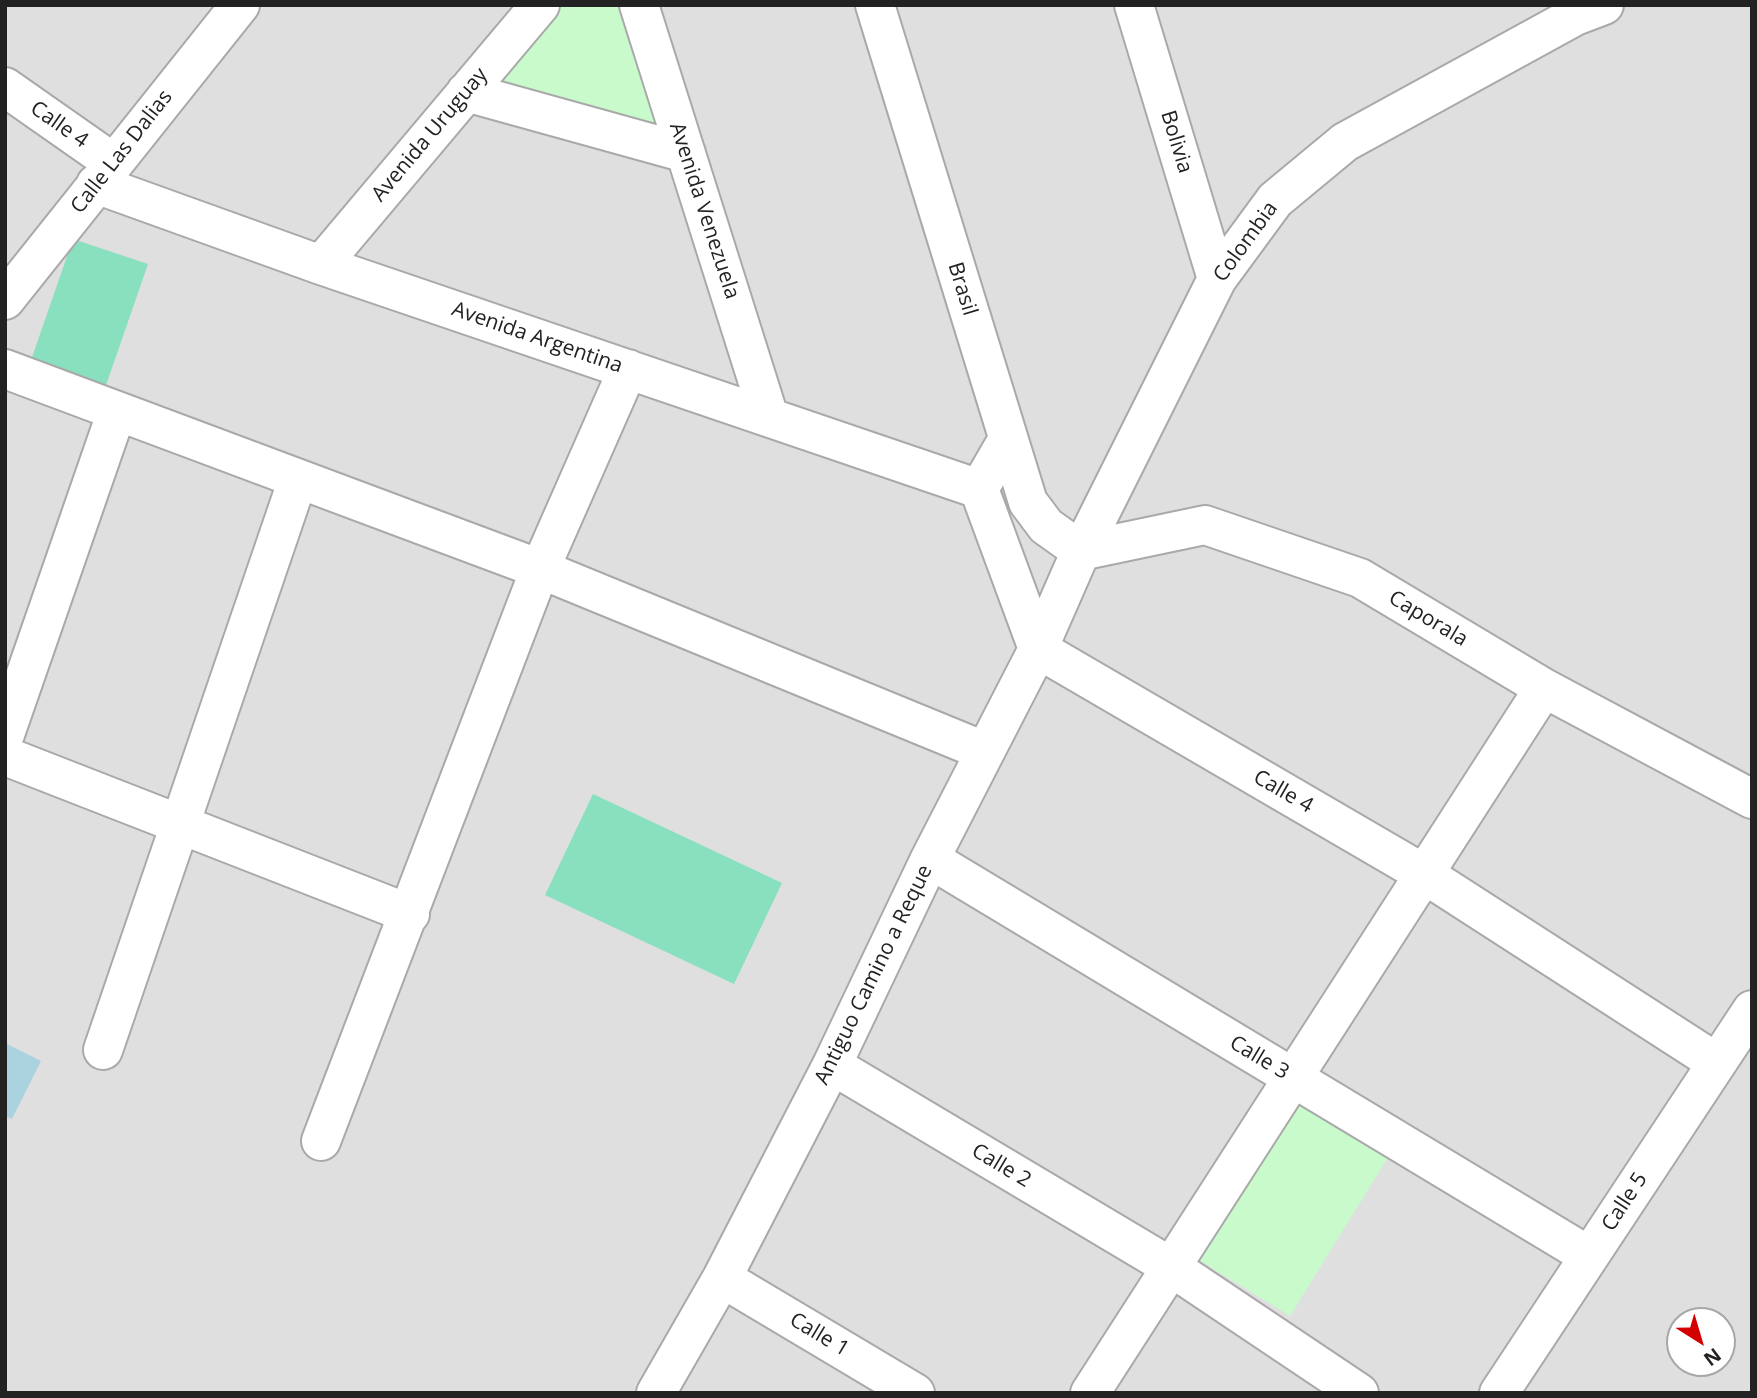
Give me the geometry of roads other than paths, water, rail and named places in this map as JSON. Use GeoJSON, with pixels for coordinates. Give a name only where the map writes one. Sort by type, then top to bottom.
{"type":"FeatureCollection","features":[{"type":"Feature","properties":{"kind":"street","name":"Calle Las Dalias"},"geometry":{"type":"LineString","coordinates":[[5,300],[240,5]]}},
{"type":"Feature","properties":{"kind":"street","name":"Avenida Uruguay"},"geometry":{"type":"LineString","coordinates":[[321,265],[540,5]]}},
{"type":"Feature","properties":{"kind":"street","name":"Avenida Venezuela"},"geometry":{"type":"LineString","coordinates":[[639,5],[769,417]]}},
{"type":"Feature","properties":{"kind":"street","name":"Brasil"},"geometry":{"type":"LineString","coordinates":[[875,5],[1028,502],[1046,526],[1081,551]]}},
{"type":"Feature","properties":{"kind":"street","name":"Bolivia"},"geometry":{"type":"LineString","coordinates":[[1134,5],[1217,279]]}},
{"type":"Feature","properties":{"kind":"street","name":"Colombia"},"geometry":{"type":"LineString","coordinates":[[1081,551],[1217,279],[1275,200],[1346,142],[1578,8]]}},
{"type":"Feature","properties":{"kind":"street","name":"Calle 4"},"geometry":{"type":"LineString","coordinates":[[5,87],[104,173]]}},
{"type":"Feature","properties":{"kind":"street"},"geometry":{"type":"LineString","coordinates":[[466,92],[686,153]]}},
{"type":"Feature","properties":{"kind":"street","name":"Avenida Argentina"},"geometry":{"type":"LineString","coordinates":[[104,173],[321,265],[979,489]]}},
{"type":"Feature","properties":{"kind":"street"},"geometry":{"type":"LineString","coordinates":[[5,369],[540,569],[984,751]]}},
{"type":"Feature","properties":{"kind":"street"},"geometry":{"type":"LineString","coordinates":[[321,1141],[540,569],[628,369]]}},
{"type":"Feature","properties":{"kind":"street"},"geometry":{"type":"LineString","coordinates":[[5,734],[117,411]]}},
{"type":"Feature","properties":{"kind":"street"},"geometry":{"type":"LineString","coordinates":[[1008,439],[979,489],[1038,649]]}},
{"type":"Feature","properties":{"kind":"street"},"geometry":{"type":"LineString","coordinates":[[103,1051],[298,479]]}},
{"type":"Feature","properties":{"kind":"street","name":"Caporala"},"geometry":{"type":"LineString","coordinates":[[1081,551],[1205,525],[1360,578],[1545,688],[1752,799]]}},
{"type":"Feature","properties":{"kind":"street","name":"Antiguo Camino a Reque"},"geometry":{"type":"LineString","coordinates":[[656,1393],[722,1278],[832,1065],[930,859],[1038,649],[1081,551]]}},
{"type":"Feature","properties":{"kind":"street","name":"Calle 4"},"geometry":{"type":"LineString","coordinates":[[1038,649],[1424,874],[1717,1063]]}},
{"type":"Feature","properties":{"kind":"street"},"geometry":{"type":"LineString","coordinates":[[1090,1393],[1545,688]]}},
{"type":"Feature","properties":{"kind":"street"},"geometry":{"type":"LineString","coordinates":[[5,756],[410,914]]}},
{"type":"Feature","properties":{"kind":"street","name":"Calle 3"},"geometry":{"type":"LineString","coordinates":[[930,859],[1589,1256]]}},
{"type":"Feature","properties":{"kind":"street","name":"Calle 5"},"geometry":{"type":"LineString","coordinates":[[1499,1393],[1752,1010]]}},
{"type":"Feature","properties":{"kind":"street","name":"Calle 2"},"geometry":{"type":"LineString","coordinates":[[832,1065],[1171,1268],[1359,1393]]}},
{"type":"Feature","properties":{"kind":"street","name":"Calle 1"},"geometry":{"type":"LineString","coordinates":[[722,1278],[915,1393]]}},
{"type":"Feature","properties":{"kind":"water"},"geometry":{"type":"Polygon","coordinates":[[[5,1043],[41,1061],[12,1119],[5,1116],[5,1043]]]}}]}
